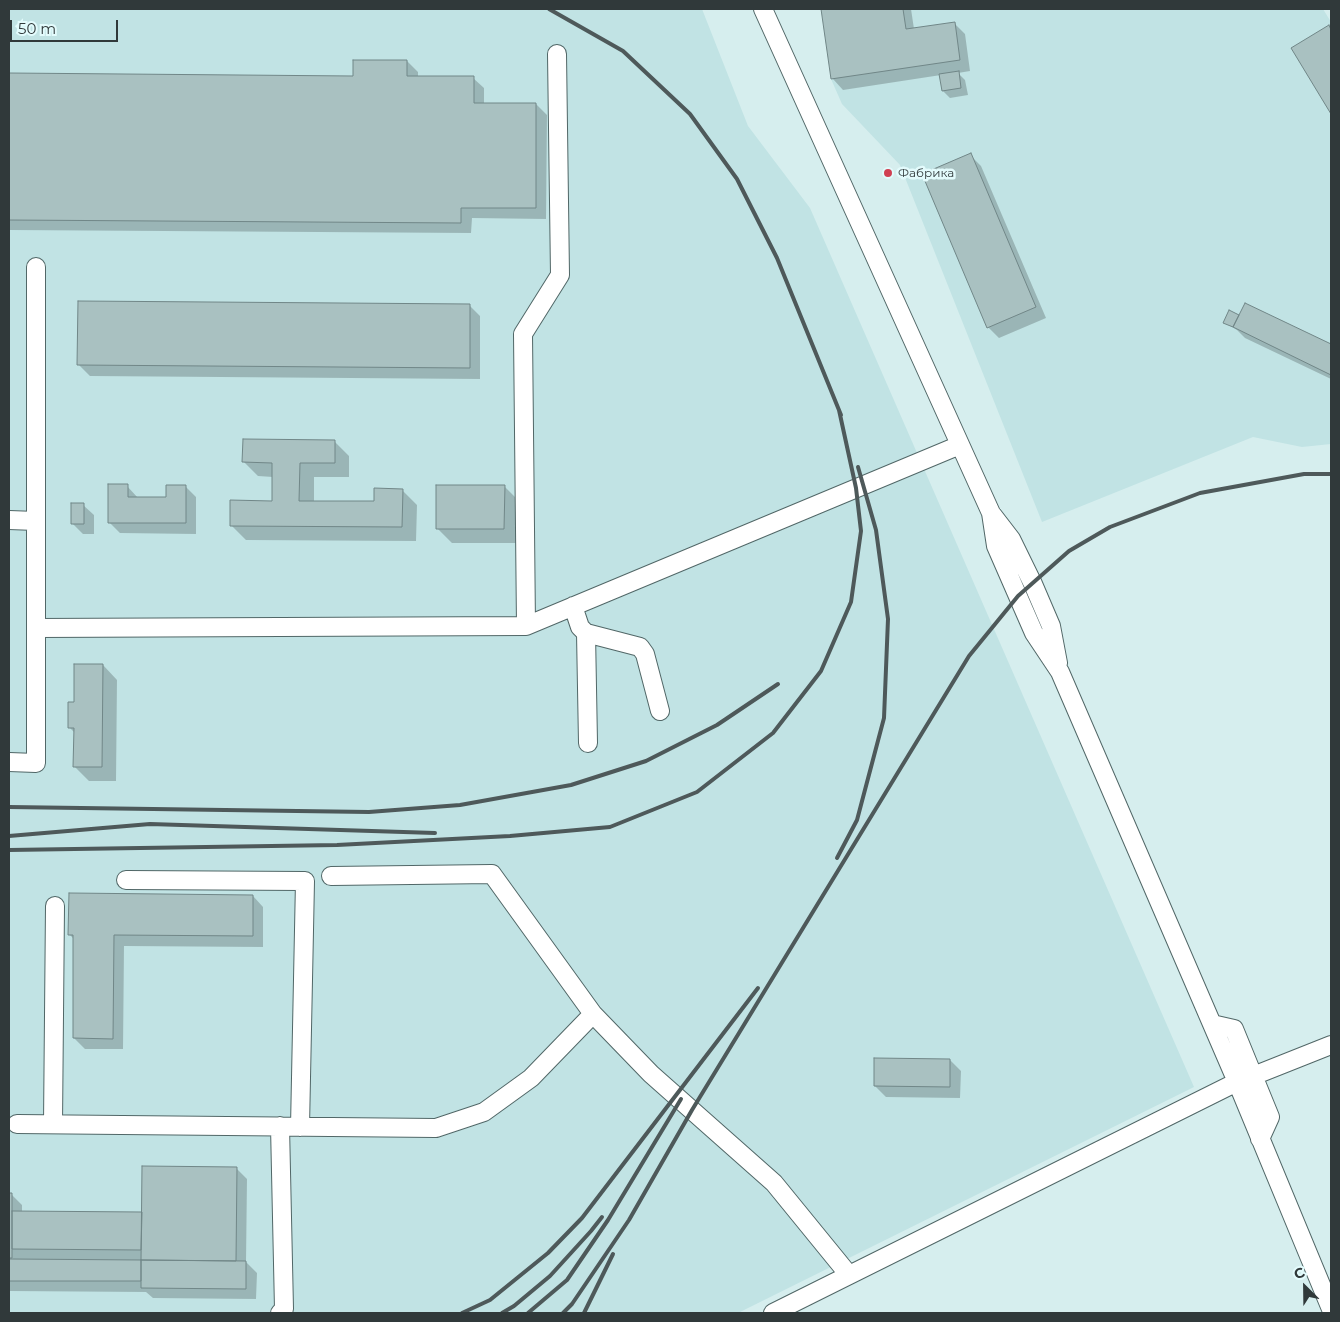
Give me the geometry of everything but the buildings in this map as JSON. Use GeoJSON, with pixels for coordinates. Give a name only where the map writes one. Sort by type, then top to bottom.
{"type":"FeatureCollection","features":[{"type":"Feature","properties":{"kind":"street"},"geometry":{"type":"LineString","coordinates":[[763,9],[991,513],[1011,539],[1033,584],[1051,626],[1060,672],[1237,1082],[1331,1309]]}},
{"type":"Feature","properties":{"kind":"street"},"geometry":{"type":"LineString","coordinates":[[526,626],[523,334],[560,275],[557,54]]}},
{"type":"Feature","properties":{"kind":"street"},"geometry":{"type":"LineString","coordinates":[[9,762],[36,763],[36,267]]}},
{"type":"Feature","properties":{"kind":"street"},"geometry":{"type":"LineString","coordinates":[[36,628],[526,626],[960,445]]}},
{"type":"Feature","properties":{"kind":"street"},"geometry":{"type":"LineString","coordinates":[[9,520],[36,521]]}},
{"type":"Feature","properties":{"kind":"street"},"geometry":{"type":"LineString","coordinates":[[573,606],[580,627],[586,633],[640,646],[645,654],[660,711]]}},
{"type":"Feature","properties":{"kind":"street"},"geometry":{"type":"LineString","coordinates":[[586,633],[588,742]]}},
{"type":"Feature","properties":{"kind":"street"},"geometry":{"type":"LineString","coordinates":[[331,876],[492,874],[593,1014],[651,1074],[774,1183],[849,1275]]}},
{"type":"Feature","properties":{"kind":"street"},"geometry":{"type":"LineString","coordinates":[[126,880],[306,881],[300,1126]]}},
{"type":"Feature","properties":{"kind":"street"},"geometry":{"type":"LineString","coordinates":[[53,1124],[55,906]]}},
{"type":"Feature","properties":{"kind":"street"},"geometry":{"type":"LineString","coordinates":[[17,1124],[436,1128],[484,1112],[531,1078],[593,1014]]}},
{"type":"Feature","properties":{"kind":"street"},"geometry":{"type":"LineString","coordinates":[[1212,1024],[1234,1029],[1270,1117],[1260,1138]]}},
{"type":"Feature","properties":{"kind":"street"},"geometry":{"type":"LineString","coordinates":[[1253,1076],[1331,1045]]}},
{"type":"Feature","properties":{"kind":"street"},"geometry":{"type":"LineString","coordinates":[[773,1313],[1237,1082]]}},
{"type":"Feature","properties":{"kind":"street"},"geometry":{"type":"LineString","coordinates":[[280,1126],[284,1309],[280,1313]]}},
{"type":"Feature","properties":{"kind":"shaded area"},"geometry":{"type":"Polygon","coordinates":[[[9,9],[702,9],[748,126],[810,208],[1194,1087],[738,1313],[9,1313],[9,9]]]}},
{"type":"Feature","properties":{"kind":"shaded area"},"geometry":{"type":"Polygon","coordinates":[[[821,9],[1323,9],[1331,22],[1331,444],[1302,447],[1253,437],[1042,522],[900,165],[842,104],[831,79],[821,9]]]}},
{"type":"Feature","properties":{"kind":"railway"},"geometry":{"type":"LineString","coordinates":[[549,9],[623,51],[690,114],[737,179],[777,258],[841,415]]}},
{"type":"Feature","properties":{"kind":"railway"},"geometry":{"type":"LineString","coordinates":[[9,850],[337,845],[510,836],[610,827],[697,792],[773,733],[821,671],[851,602],[861,531],[856,488],[839,410]]}},
{"type":"Feature","properties":{"kind":"railway"},"geometry":{"type":"LineString","coordinates":[[837,858],[857,820],[884,718],[888,619],[876,530],[858,467]]}},
{"type":"Feature","properties":{"kind":"railway"},"geometry":{"type":"LineString","coordinates":[[563,1313],[572,1304],[629,1220],[692,1110],[969,656],[1018,596],[1069,551],[1110,527],[1200,493],[1304,474],[1331,474]]}},
{"type":"Feature","properties":{"kind":"railway"},"geometry":{"type":"LineString","coordinates":[[9,807],[369,812],[460,805],[571,785],[646,761],[717,725],[778,684]]}},
{"type":"Feature","properties":{"kind":"railway"},"geometry":{"type":"LineString","coordinates":[[9,836],[150,824],[435,833]]}},
{"type":"Feature","properties":{"kind":"railway"},"geometry":{"type":"LineString","coordinates":[[462,1313],[490,1300],[548,1253],[582,1218],[758,988]]}},
{"type":"Feature","properties":{"kind":"railway"},"geometry":{"type":"LineString","coordinates":[[528,1313],[567,1280],[608,1220],[681,1099]]}},
{"type":"Feature","properties":{"kind":"railway"},"geometry":{"type":"LineString","coordinates":[[502,1313],[514,1306],[550,1276],[602,1217]]}},
{"type":"Feature","properties":{"kind":"railway"},"geometry":{"type":"LineString","coordinates":[[584,1313],[613,1254]]}},
{"type":"Feature","properties":{"kind":"place","name":"Фабрика"},"geometry":{"type":"Point","coordinates":[888,173]}}]}
